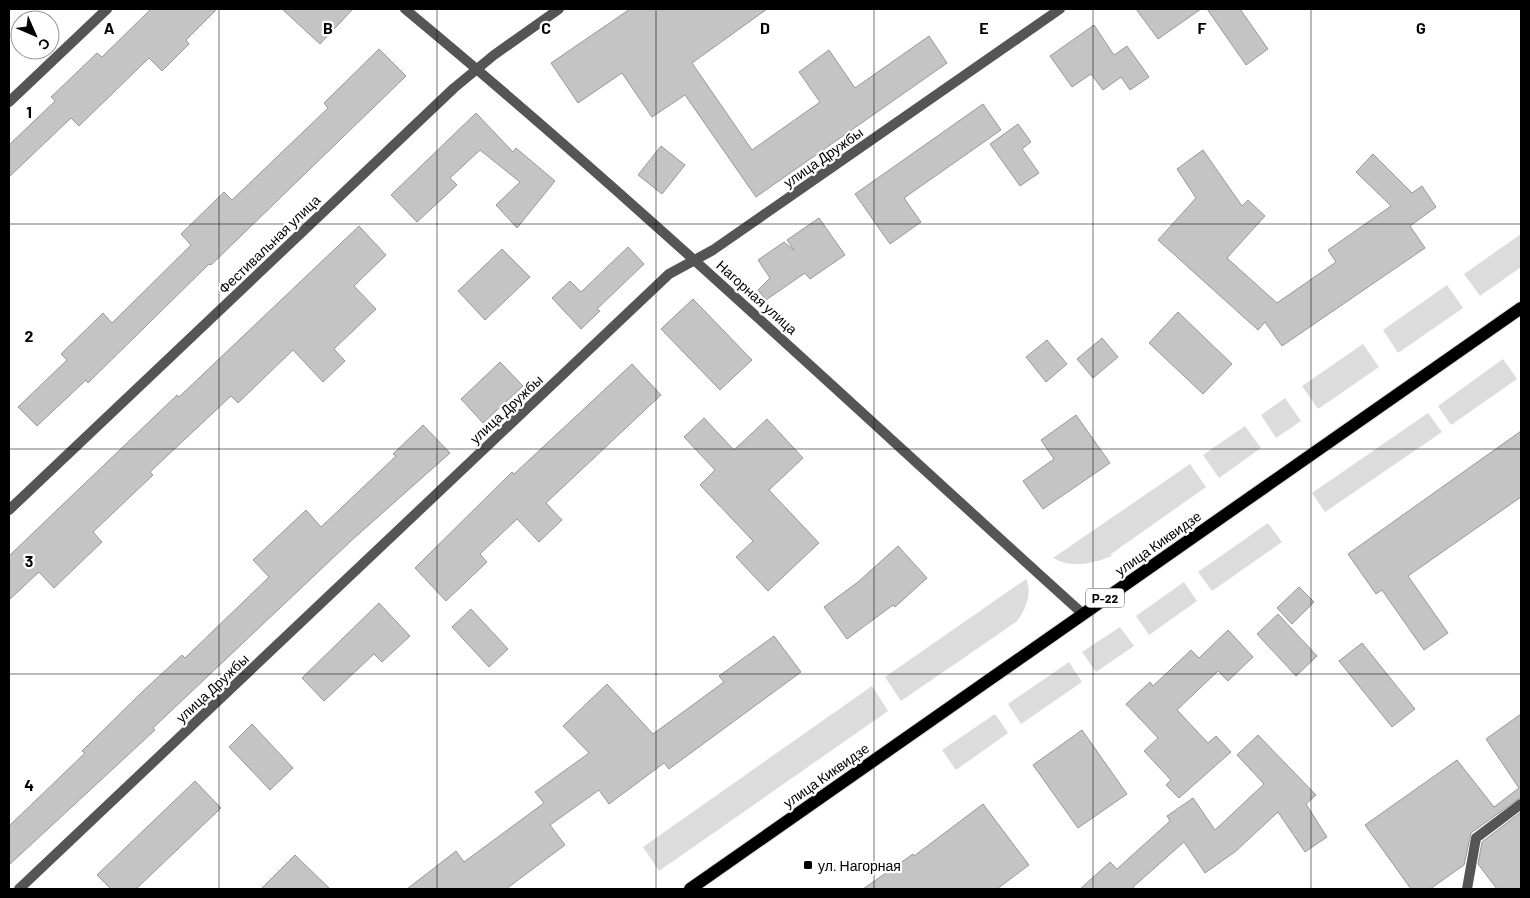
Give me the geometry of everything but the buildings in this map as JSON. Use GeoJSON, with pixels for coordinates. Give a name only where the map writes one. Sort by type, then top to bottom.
{"type":"FeatureCollection","features":[{"type":"Feature","properties":{"kind":"main road","name":"улица Киквидзе"},"geometry":{"type":"LineString","coordinates":[[690,889],[1521,308]]}},
{"type":"Feature","properties":{"kind":"street"},"geometry":{"type":"LineString","coordinates":[[9,102],[107,9]]}},
{"type":"Feature","properties":{"kind":"street","name":"Нагорная улица"},"geometry":{"type":"LineString","coordinates":[[405,9],[476,68],[695,259],[1084,614]]}},
{"type":"Feature","properties":{"kind":"street","name":"Фестивальная улица"},"geometry":{"type":"LineString","coordinates":[[9,510],[476,68],[559,9]]}},
{"type":"Feature","properties":{"kind":"street","name":"улица Дружбы"},"geometry":{"type":"LineString","coordinates":[[19,889],[669,274],[713,250],[1060,9]]}},
{"type":"Feature","properties":{"kind":"street"},"geometry":{"type":"LineString","coordinates":[[1467,889],[1476,838],[1521,804]]}},
{"type":"Feature","properties":{"kind":"shaded area"},"geometry":{"type":"Polygon","coordinates":[[[1521,234],[1521,267],[1480,296],[1464,274],[1521,234]]]}},
{"type":"Feature","properties":{"kind":"shaded area"},"geometry":{"type":"Polygon","coordinates":[[[1447,285],[1463,308],[1398,353],[1383,330],[1447,285]]]}},
{"type":"Feature","properties":{"kind":"shaded area"},"geometry":{"type":"Polygon","coordinates":[[[1363,344],[1379,367],[1318,409],[1302,386],[1363,344]]]}},
{"type":"Feature","properties":{"kind":"shaded area"},"geometry":{"type":"Polygon","coordinates":[[[1503,359],[1517,379],[1451,425],[1438,406],[1503,359]]]}},
{"type":"Feature","properties":{"kind":"shaded area"},"geometry":{"type":"Polygon","coordinates":[[[1285,398],[1301,421],[1276,438],[1261,415],[1285,398]]]}},
{"type":"Feature","properties":{"kind":"shaded area"},"geometry":{"type":"Polygon","coordinates":[[[1428,413],[1442,432],[1325,512],[1312,493],[1428,413]]]}},
{"type":"Feature","properties":{"kind":"shaded area"},"geometry":{"type":"Polygon","coordinates":[[[1245,426],[1261,448],[1219,478],[1203,455],[1245,426]]]}},
{"type":"Feature","properties":{"kind":"shaded area"},"geometry":{"type":"Polygon","coordinates":[[[1190,464],[1206,487],[1111,554],[1112,556],[1083,564],[1068,563],[1053,558],[1190,464]]]}},
{"type":"Feature","properties":{"kind":"shaded area"},"geometry":{"type":"Polygon","coordinates":[[[1268,523],[1282,542],[1212,591],[1198,572],[1268,523]]]}},
{"type":"Feature","properties":{"kind":"shaded area"},"geometry":{"type":"Polygon","coordinates":[[[1026,579],[1029,590],[1027,602],[1016,622],[901,701],[885,677],[1026,579]]]}},
{"type":"Feature","properties":{"kind":"shaded area"},"geometry":{"type":"Polygon","coordinates":[[[1184,582],[1197,601],[1149,635],[1136,616],[1184,582]]]}},
{"type":"Feature","properties":{"kind":"shaded area"},"geometry":{"type":"Polygon","coordinates":[[[1120,627],[1134,646],[1096,672],[1082,652],[1120,627]]]}},
{"type":"Feature","properties":{"kind":"shaded area"},"geometry":{"type":"Polygon","coordinates":[[[1069,662],[1082,682],[1021,724],[1008,704],[1069,662]]]}},
{"type":"Feature","properties":{"kind":"shaded area"},"geometry":{"type":"Polygon","coordinates":[[[872,686],[888,711],[659,871],[643,847],[872,686]]]}},
{"type":"Feature","properties":{"kind":"shaded area"},"geometry":{"type":"Polygon","coordinates":[[[995,714],[1008,733],[956,770],[942,750],[995,714]]]}},
{"type":"Feature","properties":{"kind":"place","name":"ул. Нагорная"},"geometry":{"type":"Point","coordinates":[808,865]}}]}
